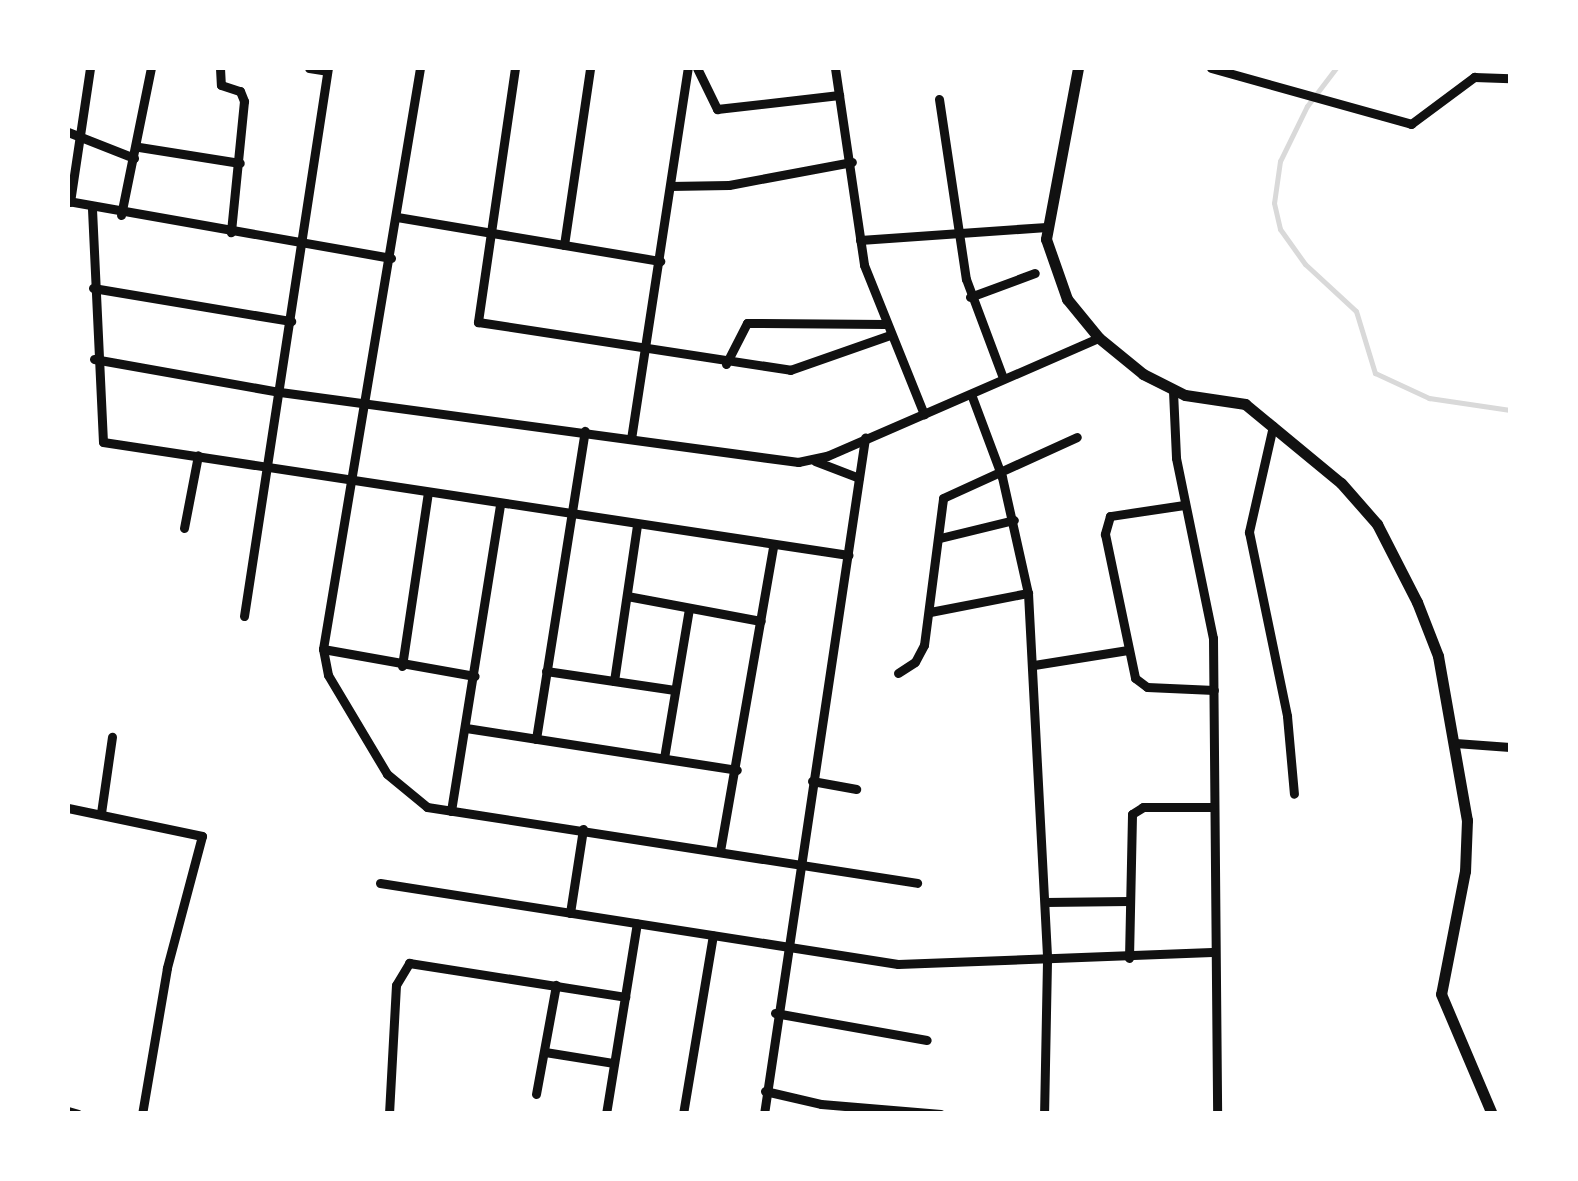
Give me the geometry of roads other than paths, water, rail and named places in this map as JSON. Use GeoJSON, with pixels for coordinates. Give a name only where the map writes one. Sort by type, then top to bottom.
{"type":"FeatureCollection","features":[{"type":"Feature","properties":{"kind":"street"},"geometry":{"type":"LineString","coordinates":[[90,68],[72,135],[69,202],[121,215],[392,258]]}},
{"type":"Feature","properties":{"kind":"street"},"geometry":{"type":"LineString","coordinates":[[121,215],[139,147],[151,68]]}},
{"type":"Feature","properties":{"kind":"street"},"geometry":{"type":"LineString","coordinates":[[220,68],[221,85],[244,96],[232,232]]}},
{"type":"Feature","properties":{"kind":"street"},"geometry":{"type":"LineString","coordinates":[[244,616],[328,69],[309,68]]}},
{"type":"Feature","properties":{"kind":"street"},"geometry":{"type":"LineString","coordinates":[[420,68],[392,258],[347,481],[323,649],[328,674],[387,774],[413,800],[451,811],[917,883]]}},
{"type":"Feature","properties":{"kind":"street"},"geometry":{"type":"LineString","coordinates":[[515,68],[478,322],[726,364],[807,368],[890,335]]}},
{"type":"Feature","properties":{"kind":"street"},"geometry":{"type":"LineString","coordinates":[[564,245],[590,68]]}},
{"type":"Feature","properties":{"kind":"street"},"geometry":{"type":"LineString","coordinates":[[632,440],[688,68]]}},
{"type":"Feature","properties":{"kind":"street"},"geometry":{"type":"LineString","coordinates":[[697,68],[717,108],[839,95]]}},
{"type":"Feature","properties":{"kind":"street"},"geometry":{"type":"LineString","coordinates":[[835,68],[868,280],[924,414]]}},
{"type":"Feature","properties":{"kind":"street"},"geometry":{"type":"LineString","coordinates":[[1078,68],[1048,226],[1058,284],[1098,338],[1173,390],[1237,402],[1273,426],[1350,491],[1385,539],[1438,656],[1455,743],[1467,841],[1441,994],[1492,1114]]}},
{"type":"Feature","properties":{"kind":"street"},"geometry":{"type":"LineString","coordinates":[[1210,68],[1411,124],[1474,77],[1510,78]]}},
{"type":"Feature","properties":{"kind":"street"},"geometry":{"type":"LineString","coordinates":[[939,100],[970,297],[1004,378]]}},
{"type":"Feature","properties":{"kind":"street"},"geometry":{"type":"LineString","coordinates":[[72,135],[134,158]]}},
{"type":"Feature","properties":{"kind":"street"},"geometry":{"type":"LineString","coordinates":[[139,147],[240,163]]}},
{"type":"Feature","properties":{"kind":"street"},"geometry":{"type":"LineString","coordinates":[[670,186],[729,185],[852,162]]}},
{"type":"Feature","properties":{"kind":"street"},"geometry":{"type":"LineString","coordinates":[[92,209],[98,434],[105,442],[773,547],[848,555]]}},
{"type":"Feature","properties":{"kind":"street"},"geometry":{"type":"LineString","coordinates":[[397,217],[660,261]]}},
{"type":"Feature","properties":{"kind":"street"},"geometry":{"type":"LineString","coordinates":[[860,240],[1048,226]]}},
{"type":"Feature","properties":{"kind":"street"},"geometry":{"type":"LineString","coordinates":[[970,297],[1035,273]]}},
{"type":"Feature","properties":{"kind":"street"},"geometry":{"type":"LineString","coordinates":[[94,288],[291,321]]}},
{"type":"Feature","properties":{"kind":"street"},"geometry":{"type":"LineString","coordinates":[[726,364],[748,323],[885,324]]}},
{"type":"Feature","properties":{"kind":"street"},"geometry":{"type":"LineString","coordinates":[[94,359],[280,392],[586,431],[780,462],[813,460],[1098,338]]}},
{"type":"Feature","properties":{"kind":"street"},"geometry":{"type":"LineString","coordinates":[[1173,390],[1184,505],[1209,609],[1214,690],[1212,952],[1217,1114]]}},
{"type":"Feature","properties":{"kind":"street"},"geometry":{"type":"LineString","coordinates":[[971,394],[1002,477],[1028,593],[1047,961],[1044,1114]]}},
{"type":"Feature","properties":{"kind":"street"},"geometry":{"type":"LineString","coordinates":[[1273,426],[1249,532],[1287,716],[1294,794]]}},
{"type":"Feature","properties":{"kind":"street"},"geometry":{"type":"LineString","coordinates":[[536,739],[586,431]]}},
{"type":"Feature","properties":{"kind":"street"},"geometry":{"type":"LineString","coordinates":[[764,1114],[784,947],[865,438]]}},
{"type":"Feature","properties":{"kind":"street"},"geometry":{"type":"LineString","coordinates":[[898,673],[915,662],[924,646],[943,498],[1002,477],[1078,438]]}},
{"type":"Feature","properties":{"kind":"street"},"geometry":{"type":"LineString","coordinates":[[184,528],[198,455]]}},
{"type":"Feature","properties":{"kind":"street"},"geometry":{"type":"LineString","coordinates":[[813,460],[859,478]]}},
{"type":"Feature","properties":{"kind":"street"},"geometry":{"type":"LineString","coordinates":[[402,666],[428,492]]}},
{"type":"Feature","properties":{"kind":"street"},"geometry":{"type":"LineString","coordinates":[[451,811],[500,504]]}},
{"type":"Feature","properties":{"kind":"street"},"geometry":{"type":"LineString","coordinates":[[1184,505],[1120,512],[1104,524],[1128,650],[1142,686],[1214,690]]}},
{"type":"Feature","properties":{"kind":"street"},"geometry":{"type":"LineString","coordinates":[[940,538],[1014,520]]}},
{"type":"Feature","properties":{"kind":"street"},"geometry":{"type":"LineString","coordinates":[[614,682],[637,526]]}},
{"type":"Feature","properties":{"kind":"street"},"geometry":{"type":"LineString","coordinates":[[720,852],[773,547]]}},
{"type":"Feature","properties":{"kind":"street"},"geometry":{"type":"LineString","coordinates":[[930,612],[1028,593]]}},
{"type":"Feature","properties":{"kind":"street"},"geometry":{"type":"LineString","coordinates":[[627,596],[761,621]]}},
{"type":"Feature","properties":{"kind":"street"},"geometry":{"type":"LineString","coordinates":[[664,758],[690,608]]}},
{"type":"Feature","properties":{"kind":"street"},"geometry":{"type":"LineString","coordinates":[[323,649],[474,676]]}},
{"type":"Feature","properties":{"kind":"street"},"geometry":{"type":"LineString","coordinates":[[1034,665],[1128,650]]}},
{"type":"Feature","properties":{"kind":"street"},"geometry":{"type":"LineString","coordinates":[[546,671],[675,690]]}},
{"type":"Feature","properties":{"kind":"street"},"geometry":{"type":"LineString","coordinates":[[466,728],[737,770]]}},
{"type":"Feature","properties":{"kind":"street"},"geometry":{"type":"LineString","coordinates":[[100,813],[112,737]]}},
{"type":"Feature","properties":{"kind":"street"},"geometry":{"type":"LineString","coordinates":[[1455,743],[1510,747]]}},
{"type":"Feature","properties":{"kind":"street"},"geometry":{"type":"LineString","coordinates":[[812,781],[856,789]]}},
{"type":"Feature","properties":{"kind":"street"},"geometry":{"type":"LineString","coordinates":[[1129,958],[1134,811],[1212,807]]}},
{"type":"Feature","properties":{"kind":"street"},"geometry":{"type":"LineString","coordinates":[[68,808],[197,833],[203,843],[167,968],[142,1114]]}},
{"type":"Feature","properties":{"kind":"street"},"geometry":{"type":"LineString","coordinates":[[570,913],[583,829]]}},
{"type":"Feature","properties":{"kind":"street"},"geometry":{"type":"LineString","coordinates":[[380,884],[898,964],[1212,952]]}},
{"type":"Feature","properties":{"kind":"street"},"geometry":{"type":"LineString","coordinates":[[1045,902],[1129,901]]}},
{"type":"Feature","properties":{"kind":"street"},"geometry":{"type":"LineString","coordinates":[[606,1114],[636,923]]}},
{"type":"Feature","properties":{"kind":"street"},"geometry":{"type":"LineString","coordinates":[[683,1114],[713,936]]}},
{"type":"Feature","properties":{"kind":"street"},"geometry":{"type":"LineString","coordinates":[[389,1114],[396,985],[403,967],[432,963],[625,997]]}},
{"type":"Feature","properties":{"kind":"street"},"geometry":{"type":"LineString","coordinates":[[536,1094],[556,985]]}},
{"type":"Feature","properties":{"kind":"street"},"geometry":{"type":"LineString","coordinates":[[775,1014],[928,1040]]}},
{"type":"Feature","properties":{"kind":"street"},"geometry":{"type":"LineString","coordinates":[[545,1052],[614,1062]]}},
{"type":"Feature","properties":{"kind":"street"},"geometry":{"type":"LineString","coordinates":[[764,1092],[821,1109],[941,1114]]}},
{"type":"Feature","properties":{"kind":"street"},"geometry":{"type":"LineString","coordinates":[[68,1111],[78,1114]]}},
{"type":"Feature","properties":{"kind":"waterway"},"geometry":{"type":"LineString","coordinates":[[1336,68],[1307,106],[1280,161],[1274,203],[1280,229],[1305,264],[1356,311],[1375,373],[1429,398],[1510,410]]}}]}
